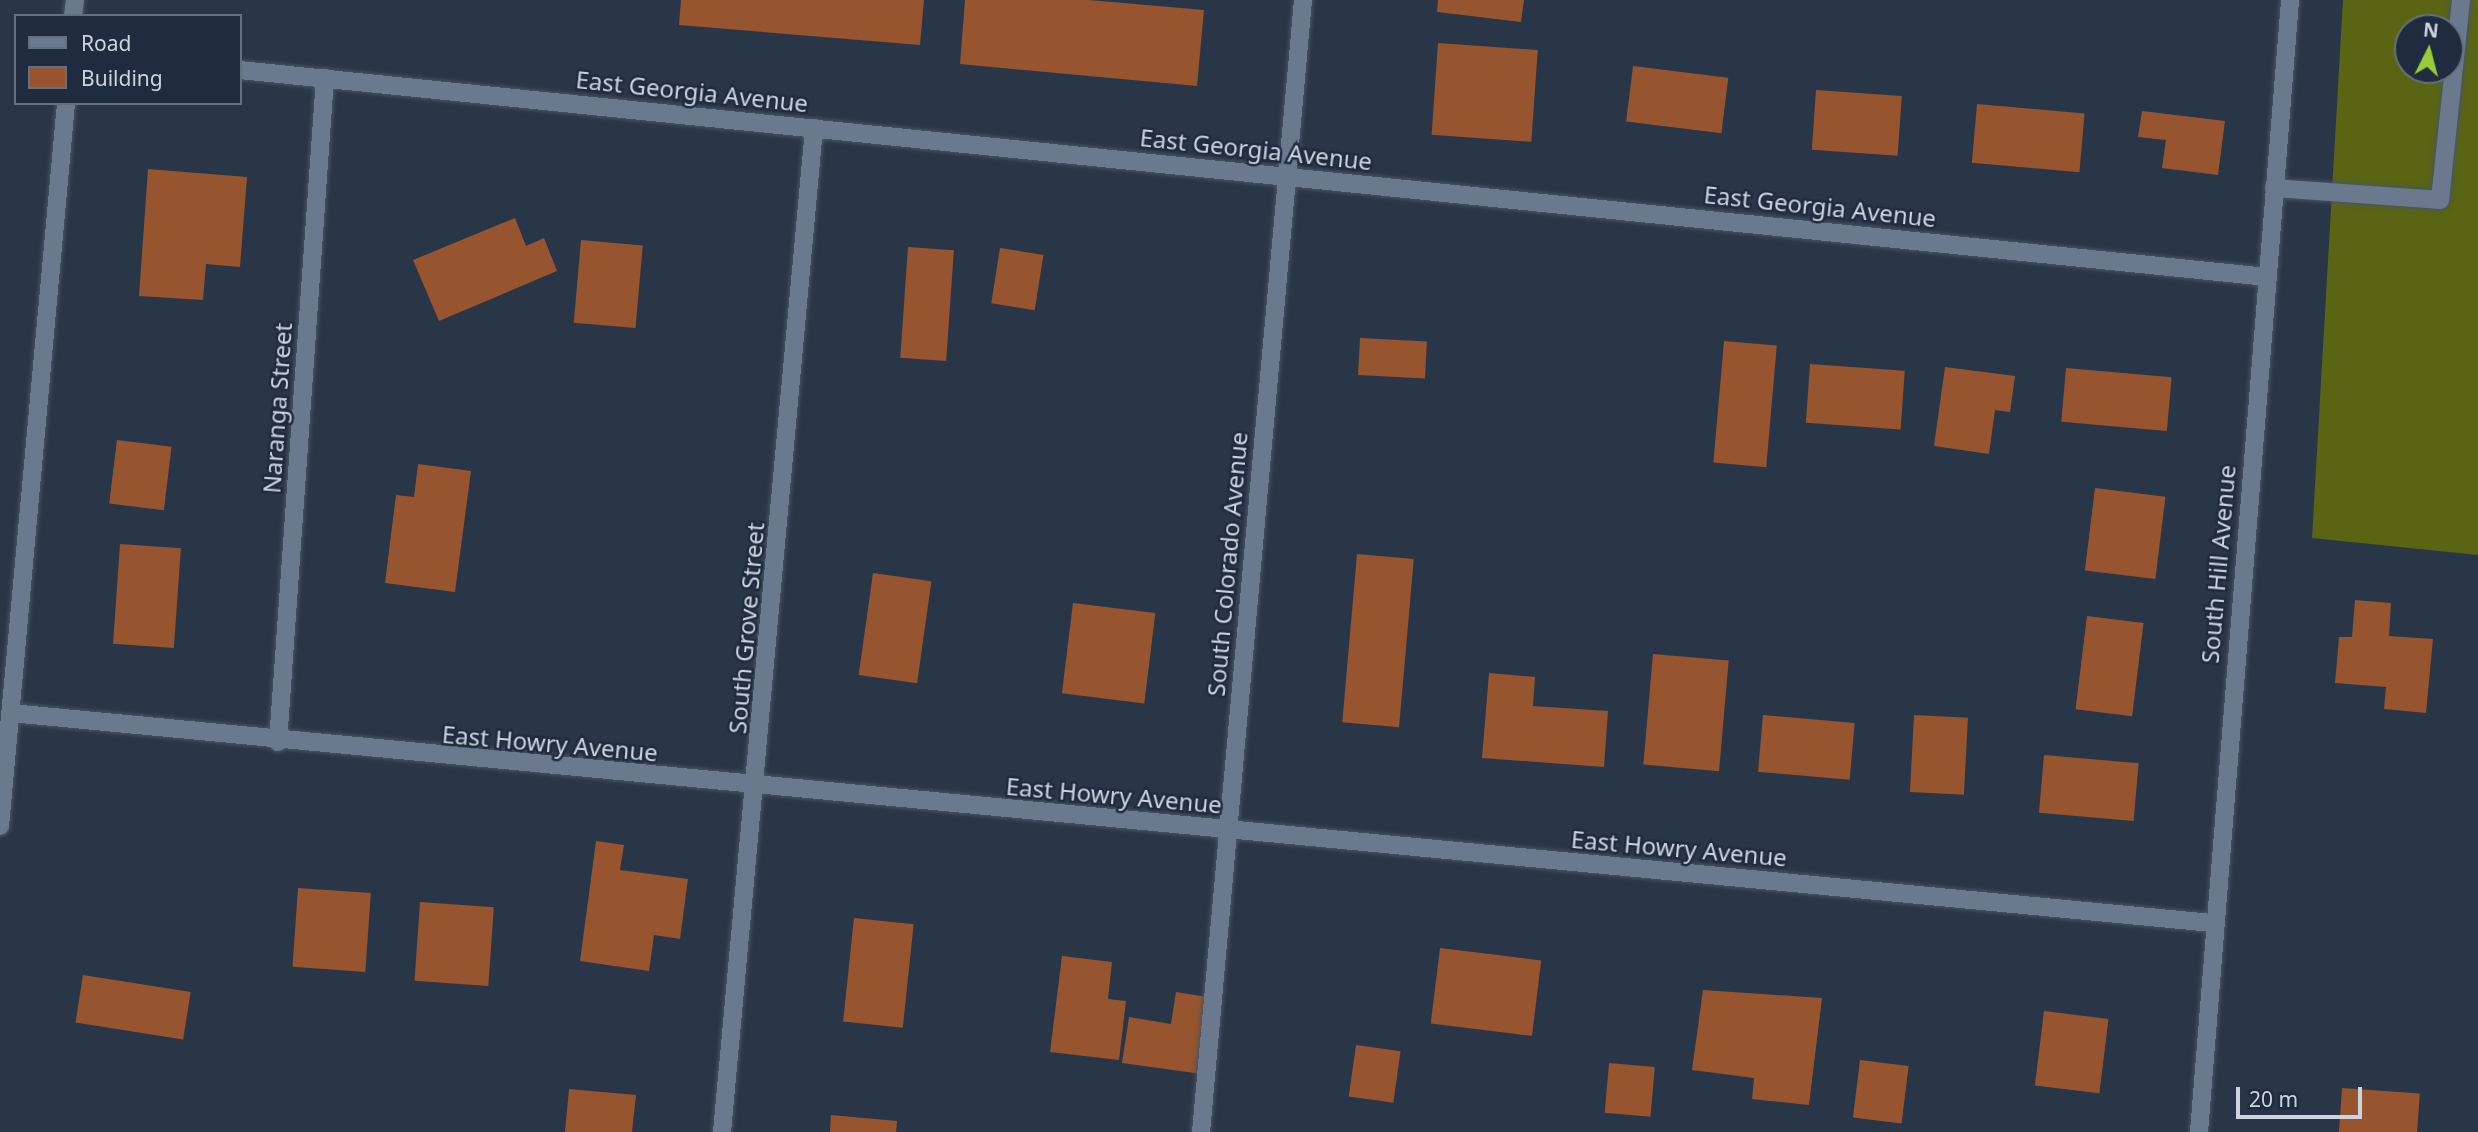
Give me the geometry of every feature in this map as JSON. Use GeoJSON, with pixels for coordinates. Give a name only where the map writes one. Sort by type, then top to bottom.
{"type":"FeatureCollection","features":[{"type":"Feature","properties":{"kind":"street","name":"South Colorado Avenue"},"geometry":{"type":"LineString","coordinates":[[1201,1132],[1303,0]]}},
{"type":"Feature","properties":{"kind":"street","name":"South Hill Avenue"},"geometry":{"type":"LineString","coordinates":[[2199,1132],[2213,923],[2290,0]]}},
{"type":"Feature","properties":{"kind":"street"},"geometry":{"type":"LineString","coordinates":[[2274,188],[2440,200],[2461,0]]}},
{"type":"Feature","properties":{"kind":"street","name":"East Georgia Avenue"},"geometry":{"type":"LineString","coordinates":[[242,69],[2267,277]]}},
{"type":"Feature","properties":{"kind":"street","name":"Naranga Street"},"geometry":{"type":"LineString","coordinates":[[278,742],[325,78]]}},
{"type":"Feature","properties":{"kind":"street"},"geometry":{"type":"LineString","coordinates":[[0,826],[66,105]]}},
{"type":"Feature","properties":{"kind":"street","name":"South Grove Street"},"geometry":{"type":"LineString","coordinates":[[722,1132],[757,787],[814,128]]}},
{"type":"Feature","properties":{"kind":"street","name":"East Howry Avenue"},"geometry":{"type":"LineString","coordinates":[[11,713],[278,742],[2213,923]]}},
{"type":"Feature","properties":{"kind":"green space"},"geometry":{"type":"Polygon","coordinates":[[[2343,0],[2478,0],[2478,555],[2312,538],[2343,0]]]}},
{"type":"Feature","properties":{"kind":"building"},"geometry":{"type":"Polygon","coordinates":[[[681,0],[924,0],[920,45],[679,25],[681,0]]]}},
{"type":"Feature","properties":{"kind":"building"},"geometry":{"type":"Polygon","coordinates":[[[965,0],[1089,0],[1204,10],[1197,86],[960,64],[965,0]]]}},
{"type":"Feature","properties":{"kind":"building"},"geometry":{"type":"Polygon","coordinates":[[[1438,0],[1524,0],[1521,22],[1437,12],[1438,0]]]}},
{"type":"Feature","properties":{"kind":"building"},"geometry":{"type":"Polygon","coordinates":[[[1438,43],[1538,50],[1531,142],[1432,135],[1438,43]]]}},
{"type":"Feature","properties":{"kind":"building"},"geometry":{"type":"Polygon","coordinates":[[[1633,66],[1728,78],[1721,133],[1626,122],[1633,66]]]}},
{"type":"Feature","properties":{"kind":"building"},"geometry":{"type":"Polygon","coordinates":[[[1816,90],[1902,96],[1898,156],[1812,150],[1816,90]]]}},
{"type":"Feature","properties":{"kind":"building"},"geometry":{"type":"Polygon","coordinates":[[[1977,104],[2085,113],[2079,172],[1972,163],[1977,104]]]}},
{"type":"Feature","properties":{"kind":"building"},"geometry":{"type":"Polygon","coordinates":[[[2142,111],[2225,121],[2218,175],[2162,168],[2166,140],[2138,137],[2142,111]]]}},
{"type":"Feature","properties":{"kind":"building"},"geometry":{"type":"Polygon","coordinates":[[[148,169],[247,177],[240,267],[206,264],[203,300],[139,296],[148,169]]]}},
{"type":"Feature","properties":{"kind":"building"},"geometry":{"type":"Polygon","coordinates":[[[515,218],[526,246],[544,238],[557,271],[439,321],[413,260],[515,218]]]}},
{"type":"Feature","properties":{"kind":"building"},"geometry":{"type":"Polygon","coordinates":[[[581,240],[643,245],[636,328],[574,323],[581,240]]]}},
{"type":"Feature","properties":{"kind":"building"},"geometry":{"type":"Polygon","coordinates":[[[908,247],[954,250],[946,361],[900,358],[908,247]]]}},
{"type":"Feature","properties":{"kind":"building"},"geometry":{"type":"Polygon","coordinates":[[[1000,248],[1043,255],[1035,310],[991,303],[1000,248]]]}},
{"type":"Feature","properties":{"kind":"building"},"geometry":{"type":"Polygon","coordinates":[[[1360,338],[1427,342],[1425,378],[1358,375],[1360,338]]]}},
{"type":"Feature","properties":{"kind":"building"},"geometry":{"type":"Polygon","coordinates":[[[1724,341],[1777,346],[1766,467],[1713,463],[1724,341]]]}},
{"type":"Feature","properties":{"kind":"building"},"geometry":{"type":"Polygon","coordinates":[[[1810,364],[1905,371],[1901,429],[1806,423],[1810,364]]]}},
{"type":"Feature","properties":{"kind":"building"},"geometry":{"type":"Polygon","coordinates":[[[1945,367],[2015,376],[2010,412],[1995,410],[1989,454],[1934,446],[1945,367]]]}},
{"type":"Feature","properties":{"kind":"building"},"geometry":{"type":"Polygon","coordinates":[[[2066,368],[2172,377],[2167,431],[2061,422],[2066,368]]]}},
{"type":"Feature","properties":{"kind":"building"},"geometry":{"type":"Polygon","coordinates":[[[117,440],[172,447],[164,510],[109,504],[117,440]]]}},
{"type":"Feature","properties":{"kind":"building"},"geometry":{"type":"Polygon","coordinates":[[[418,464],[471,471],[455,592],[385,583],[396,495],[414,497],[418,464]]]}},
{"type":"Feature","properties":{"kind":"building"},"geometry":{"type":"Polygon","coordinates":[[[2095,488],[2165,497],[2155,579],[2085,570],[2095,488]]]}},
{"type":"Feature","properties":{"kind":"building"},"geometry":{"type":"Polygon","coordinates":[[[120,544],[181,548],[174,648],[113,644],[120,544]]]}},
{"type":"Feature","properties":{"kind":"building"},"geometry":{"type":"Polygon","coordinates":[[[1357,554],[1414,559],[1399,727],[1342,722],[1357,554]]]}},
{"type":"Feature","properties":{"kind":"building"},"geometry":{"type":"Polygon","coordinates":[[[873,573],[931,581],[917,683],[859,675],[873,573]]]}},
{"type":"Feature","properties":{"kind":"building"},"geometry":{"type":"Polygon","coordinates":[[[2355,600],[2391,603],[2389,636],[2433,639],[2426,713],[2384,709],[2386,687],[2335,683],[2339,637],[2352,637],[2355,600]]]}},
{"type":"Feature","properties":{"kind":"building"},"geometry":{"type":"Polygon","coordinates":[[[1073,603],[1155,613],[1144,703],[1062,693],[1073,603]]]}},
{"type":"Feature","properties":{"kind":"building"},"geometry":{"type":"Polygon","coordinates":[[[2087,616],[2144,623],[2132,716],[2076,709],[2087,616]]]}},
{"type":"Feature","properties":{"kind":"building"},"geometry":{"type":"Polygon","coordinates":[[[1653,654],[1729,661],[1719,771],[1643,765],[1653,654]]]}},
{"type":"Feature","properties":{"kind":"building"},"geometry":{"type":"Polygon","coordinates":[[[1489,673],[1535,677],[1533,706],[1608,711],[1604,767],[1482,758],[1489,673]]]}},
{"type":"Feature","properties":{"kind":"building"},"geometry":{"type":"Polygon","coordinates":[[[1763,715],[1855,723],[1850,780],[1758,772],[1763,715]]]}},
{"type":"Feature","properties":{"kind":"building"},"geometry":{"type":"Polygon","coordinates":[[[1914,715],[1968,718],[1964,795],[1910,792],[1914,715]]]}},
{"type":"Feature","properties":{"kind":"building"},"geometry":{"type":"Polygon","coordinates":[[[2044,755],[2139,763],[2134,821],[2039,813],[2044,755]]]}},
{"type":"Feature","properties":{"kind":"building"},"geometry":{"type":"Polygon","coordinates":[[[596,841],[624,845],[620,870],[688,879],[680,939],[654,935],[649,971],[580,961],[596,841]]]}},
{"type":"Feature","properties":{"kind":"building"},"geometry":{"type":"Polygon","coordinates":[[[298,888],[371,893],[365,972],[292,967],[298,888]]]}},
{"type":"Feature","properties":{"kind":"building"},"geometry":{"type":"Polygon","coordinates":[[[420,902],[494,907],[488,986],[414,981],[420,902]]]}},
{"type":"Feature","properties":{"kind":"building"},"geometry":{"type":"Polygon","coordinates":[[[854,918],[914,924],[903,1028],[843,1021],[854,918]]]}},
{"type":"Feature","properties":{"kind":"building"},"geometry":{"type":"Polygon","coordinates":[[[1440,948],[1541,960],[1532,1036],[1431,1023],[1440,948]]]}},
{"type":"Feature","properties":{"kind":"building"},"geometry":{"type":"Polygon","coordinates":[[[1062,956],[1112,962],[1108,999],[1126,1001],[1119,1060],[1050,1052],[1062,956]]]}},
{"type":"Feature","properties":{"kind":"building"},"geometry":{"type":"Polygon","coordinates":[[[83,975],[191,992],[183,1039],[75,1022],[83,975]]]}},
{"type":"Feature","properties":{"kind":"building"},"geometry":{"type":"Polygon","coordinates":[[[1703,990],[1822,998],[1809,1105],[1752,1099],[1754,1078],[1692,1070],[1703,990]]]}},
{"type":"Feature","properties":{"kind":"building"},"geometry":{"type":"Polygon","coordinates":[[[1176,992],[1220,999],[1209,1075],[1122,1063],[1129,1017],[1171,1024],[1176,992]]]}},
{"type":"Feature","properties":{"kind":"building"},"geometry":{"type":"Polygon","coordinates":[[[2044,1011],[2109,1019],[2099,1093],[2035,1085],[2044,1011]]]}},
{"type":"Feature","properties":{"kind":"building"},"geometry":{"type":"Polygon","coordinates":[[[1356,1045],[1401,1051],[1393,1103],[1349,1096],[1356,1045]]]}},
{"type":"Feature","properties":{"kind":"building"},"geometry":{"type":"Polygon","coordinates":[[[1860,1060],[1909,1066],[1902,1124],[1853,1118],[1860,1060]]]}},
{"type":"Feature","properties":{"kind":"building"},"geometry":{"type":"Polygon","coordinates":[[[1609,1063],[1655,1067],[1650,1117],[1605,1113],[1609,1063]]]}},
{"type":"Feature","properties":{"kind":"building"},"geometry":{"type":"Polygon","coordinates":[[[2342,1088],[2420,1093],[2417,1132],[2339,1132],[2342,1088]]]}},
{"type":"Feature","properties":{"kind":"building"},"geometry":{"type":"Polygon","coordinates":[[[569,1089],[636,1095],[632,1132],[565,1132],[569,1089]]]}},
{"type":"Feature","properties":{"kind":"building"},"geometry":{"type":"Polygon","coordinates":[[[831,1115],[897,1121],[896,1132],[830,1132],[831,1115]]]}}]}
